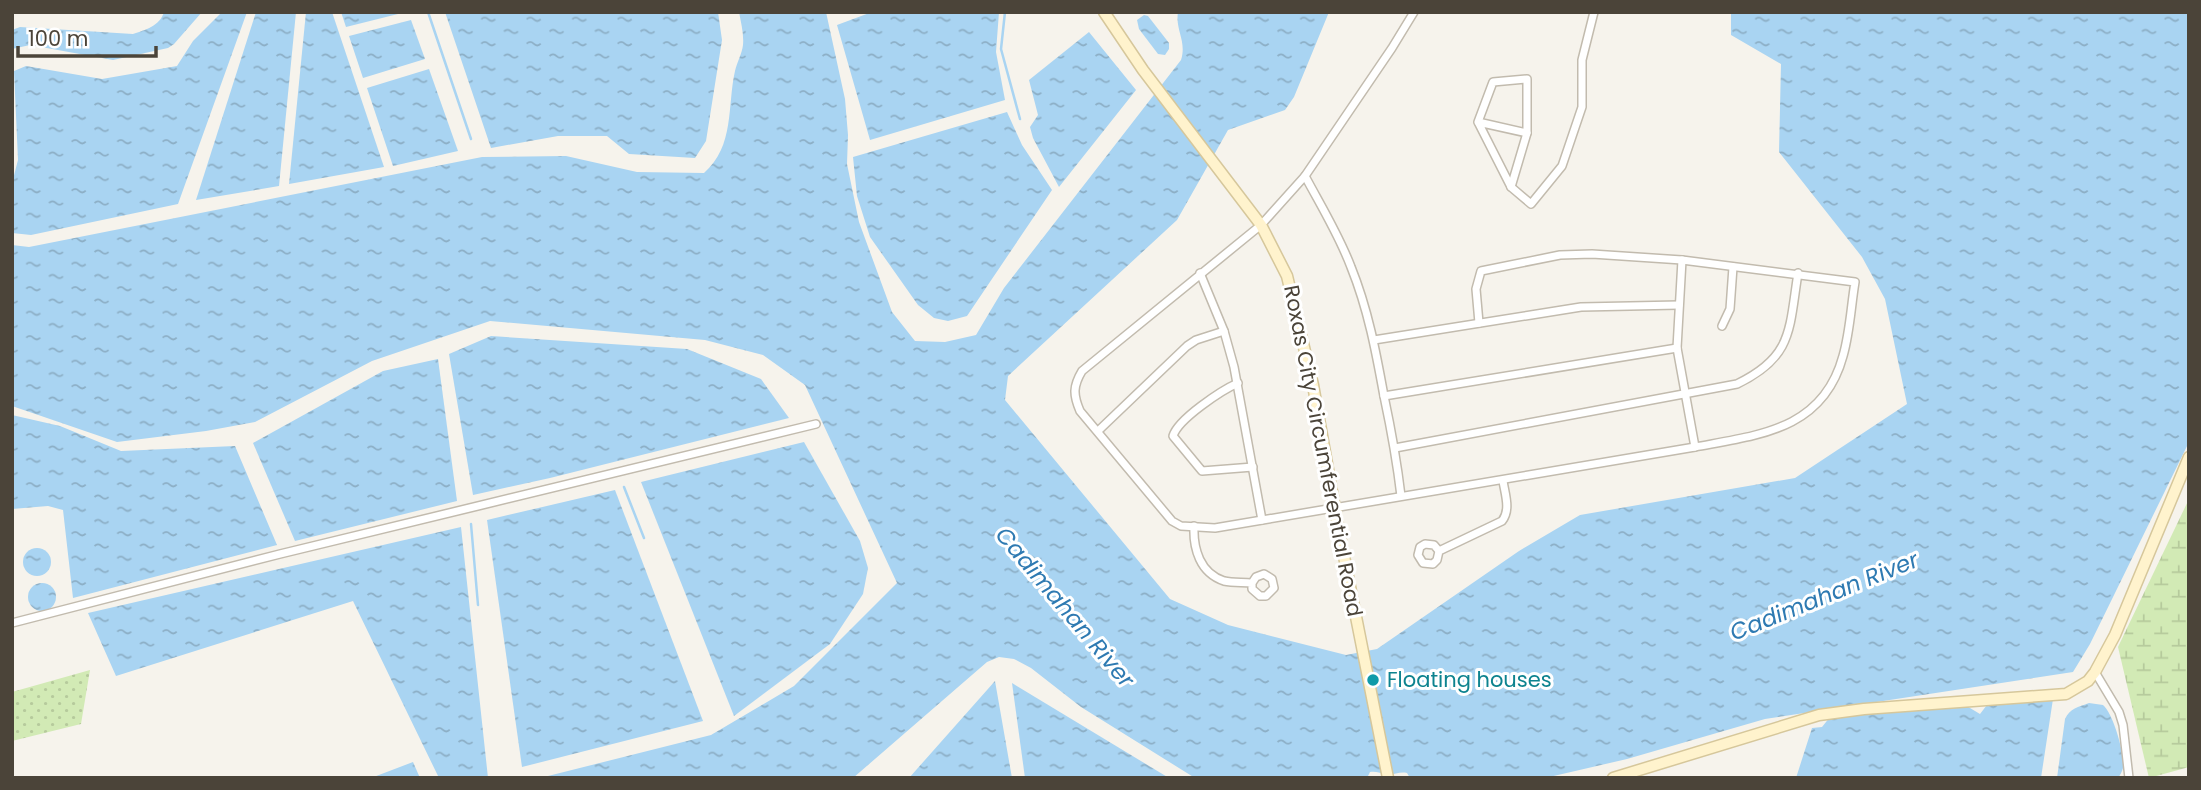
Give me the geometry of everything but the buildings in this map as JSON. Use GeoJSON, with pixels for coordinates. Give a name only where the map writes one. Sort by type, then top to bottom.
{"type":"FeatureCollection","features":[{"type":"Feature","properties":{"kind":"main road","name":"Roxas City Circumferential Road"},"geometry":{"type":"LineString","coordinates":[[1104,12],[1143,70],[1261,225],[1287,276],[1313,385],[1388,778]]}},
{"type":"Feature","properties":{"kind":"main road"},"geometry":{"type":"LineString","coordinates":[[1612,778],[1819,715],[1864,709],[2066,694],[2088,681],[2115,635],[2189,457]]}},
{"type":"Feature","properties":{"kind":"street"},"geometry":{"type":"LineString","coordinates":[[1414,12],[1305,176],[1261,225],[1082,371],[1073,390],[1075,401],[1080,411],[1172,520],[1181,526],[1215,528],[1695,447],[1753,436],[1787,425],[1809,413],[1835,380],[1844,355],[1855,282],[1682,260],[1592,254],[1560,256],[1481,271],[1476,289],[1479,323]]}},
{"type":"Feature","properties":{"kind":"street"},"geometry":{"type":"LineString","coordinates":[[1511,187],[1527,133],[1527,79],[1493,82],[1478,122],[1511,187],[1531,204],[1562,166],[1582,107],[1582,60],[1594,12]]}},
{"type":"Feature","properties":{"kind":"street"},"geometry":{"type":"LineString","coordinates":[[1478,122],[1527,133]]}},
{"type":"Feature","properties":{"kind":"street"},"geometry":{"type":"LineString","coordinates":[[1305,176],[1351,266],[1374,340],[1395,448],[1401,496]]}},
{"type":"Feature","properties":{"kind":"street"},"geometry":{"type":"LineString","coordinates":[[1682,260],[1677,348],[1695,447]]}},
{"type":"Feature","properties":{"kind":"street"},"geometry":{"type":"LineString","coordinates":[[1722,326],[1730,309],[1733,267]]}},
{"type":"Feature","properties":{"kind":"street"},"geometry":{"type":"LineString","coordinates":[[1200,273],[1224,331],[1238,383],[1262,520]]}},
{"type":"Feature","properties":{"kind":"street"},"geometry":{"type":"LineString","coordinates":[[1395,448],[1737,384],[1760,373],[1779,353],[1789,333],[1798,273]]}},
{"type":"Feature","properties":{"kind":"street"},"geometry":{"type":"LineString","coordinates":[[1374,340],[1581,307],[1679,305]]}},
{"type":"Feature","properties":{"kind":"street"},"geometry":{"type":"LineString","coordinates":[[1098,431],[1187,346],[1196,340],[1224,331]]}},
{"type":"Feature","properties":{"kind":"street"},"geometry":{"type":"LineString","coordinates":[[1384,396],[1677,348]]}},
{"type":"Feature","properties":{"kind":"street"},"geometry":{"type":"LineString","coordinates":[[1238,383],[1220,391],[1178,427],[1173,436],[1202,471],[1253,467]]}},
{"type":"Feature","properties":{"kind":"street"},"geometry":{"type":"LineString","coordinates":[[12,623],[280,554],[816,424]]}},
{"type":"Feature","properties":{"kind":"street"},"geometry":{"type":"LineString","coordinates":[[1438,551],[1502,521],[1507,510],[1503,481]]}},
{"type":"Feature","properties":{"kind":"street"},"geometry":{"type":"LineString","coordinates":[[1194,526],[1195,552],[1208,570],[1226,582],[1252,583]]}},
{"type":"Feature","properties":{"kind":"street"},"geometry":{"type":"LineString","coordinates":[[2095,672],[2119,712],[2129,778]]}},
{"type":"Feature","properties":{"kind":"green space"},"geometry":{"type":"Polygon","coordinates":[[[2189,499],[2189,767],[2149,778],[2118,647],[2189,499]]]}},
{"type":"Feature","properties":{"kind":"green space"},"geometry":{"type":"Polygon","coordinates":[[[90,670],[81,724],[12,741],[12,692],[90,670]]]}},
{"type":"Feature","properties":{"kind":"water"},"geometry":{"type":"Polygon","coordinates":[[[164,12],[202,12],[168,48],[113,60],[30,45],[12,49],[12,30],[20,27],[133,34],[156,24],[164,12]]]}},
{"type":"Feature","properties":{"kind":"water"},"geometry":{"type":"Polygon","coordinates":[[[222,12],[247,12],[178,204],[31,235],[12,233],[12,183],[18,160],[14,71],[26,66],[102,79],[177,66],[193,41],[222,12]]]}},
{"type":"Feature","properties":{"kind":"water"},"geometry":{"type":"Polygon","coordinates":[[[256,12],[296,12],[279,186],[196,200],[256,12]]]}},
{"type":"Feature","properties":{"kind":"water"},"geometry":{"type":"Polygon","coordinates":[[[306,12],[332,12],[384,167],[289,184],[306,12]]]}},
{"type":"Feature","properties":{"kind":"water"},"geometry":{"type":"Polygon","coordinates":[[[341,12],[406,12],[346,27],[341,12]]]}},
{"type":"Feature","properties":{"kind":"water"},"geometry":{"type":"Polygon","coordinates":[[[445,12],[718,12],[722,40],[706,141],[695,158],[629,154],[607,136],[558,136],[491,148],[445,12]]]}},
{"type":"Feature","properties":{"kind":"water","name":"Cadimahan River"},"geometry":{"type":"Polygon","coordinates":[[[739,12],[826,12],[845,99],[847,164],[859,222],[892,312],[915,341],[945,342],[976,335],[1004,288],[1181,60],[1183,47],[1178,12],[1329,12],[1294,97],[1285,110],[1228,130],[1177,220],[1008,376],[1005,400],[1170,599],[1228,625],[1346,655],[1377,649],[1519,551],[1580,515],[1795,478],[1907,404],[1885,299],[1862,257],[1779,152],[1781,64],[1731,35],[1731,12],[2189,12],[2189,442],[2090,644],[2073,672],[1765,719],[1627,759],[1545,778],[1410,778],[1407,773],[1370,772],[1367,778],[1195,778],[1081,707],[1031,668],[1014,659],[999,657],[987,662],[853,778],[540,778],[711,735],[794,686],[897,583],[805,385],[763,355],[705,340],[490,321],[372,361],[255,422],[206,431],[117,442],[12,406],[12,245],[29,247],[482,157],[566,156],[637,172],[704,173],[721,151],[728,125],[735,71],[743,45],[739,12]]]}},
{"type":"Feature","properties":{"kind":"water"},"geometry":{"type":"Polygon","coordinates":[[[872,12],[999,12],[996,52],[1005,100],[870,140],[837,25],[872,12]]]}},
{"type":"Feature","properties":{"kind":"water"},"geometry":{"type":"Polygon","coordinates":[[[1144,15],[1148,16],[1169,43],[1165,55],[1158,54],[1139,29],[1137,20],[1144,15]]]}},
{"type":"Feature","properties":{"kind":"water"},"geometry":{"type":"Polygon","coordinates":[[[411,20],[425,59],[363,78],[349,36],[411,20]]]}},
{"type":"Feature","properties":{"kind":"water"},"geometry":{"type":"Polygon","coordinates":[[[1089,32],[1136,90],[1059,187],[1033,138],[1030,127],[1038,115],[1029,80],[1089,32]]]}},
{"type":"Feature","properties":{"kind":"water"},"geometry":{"type":"Polygon","coordinates":[[[429,69],[458,151],[393,166],[367,88],[429,69]]]}},
{"type":"Feature","properties":{"kind":"water"},"geometry":{"type":"Polygon","coordinates":[[[1007,112],[1022,145],[1052,190],[967,316],[948,321],[934,318],[918,305],[870,237],[857,196],[853,157],[1007,112]]]}},
{"type":"Feature","properties":{"kind":"water"},"geometry":{"type":"Polygon","coordinates":[[[491,336],[687,349],[761,379],[789,418],[473,495],[449,354],[491,336]]]}},
{"type":"Feature","properties":{"kind":"water"},"geometry":{"type":"Polygon","coordinates":[[[438,359],[457,501],[295,541],[253,443],[383,371],[438,359]]]}},
{"type":"Feature","properties":{"kind":"water"},"geometry":{"type":"Polygon","coordinates":[[[12,415],[60,426],[121,451],[235,446],[277,545],[73,598],[63,510],[48,506],[12,509],[12,415]]]}},
{"type":"Feature","properties":{"kind":"water"},"geometry":{"type":"Polygon","coordinates":[[[804,442],[860,541],[868,568],[863,594],[830,644],[734,716],[641,482],[804,442]]]}},
{"type":"Feature","properties":{"kind":"water"},"geometry":{"type":"Polygon","coordinates":[[[615,490],[703,721],[522,767],[487,520],[615,490]]]}},
{"type":"Feature","properties":{"kind":"water"},"geometry":{"type":"Polygon","coordinates":[[[461,527],[488,778],[439,778],[353,601],[116,676],[88,613],[461,527]]]}},
{"type":"Feature","properties":{"kind":"water"},"geometry":{"type":"Polygon","coordinates":[[[37,548],[47,552],[51,562],[47,572],[37,576],[27,572],[23,562],[27,552],[37,548]]]}},
{"type":"Feature","properties":{"kind":"water"},"geometry":{"type":"Polygon","coordinates":[[[42,583],[52,587],[56,597],[52,607],[42,611],[32,607],[28,597],[32,587],[42,583]]]}},
{"type":"Feature","properties":{"kind":"water"},"geometry":{"type":"Polygon","coordinates":[[[995,681],[1012,778],[909,778],[995,681]]]}},
{"type":"Feature","properties":{"kind":"water"},"geometry":{"type":"Polygon","coordinates":[[[1012,683],[1169,778],[1025,778],[1012,683]]]}},
{"type":"Feature","properties":{"kind":"water"},"geometry":{"type":"Polygon","coordinates":[[[2053,699],[2041,778],[1796,778],[1812,728],[1822,727],[1830,717],[1960,702],[1980,714],[1990,701],[2053,699]]]}},
{"type":"Feature","properties":{"kind":"water"},"geometry":{"type":"Polygon","coordinates":[[[2089,703],[2103,705],[2111,716],[2120,744],[2122,771],[2118,778],[2057,778],[2065,719],[2072,710],[2089,703]]]}},
{"type":"Feature","properties":{"kind":"water"},"geometry":{"type":"Polygon","coordinates":[[[413,762],[420,778],[371,778],[413,762]]]}},
{"type":"Feature","properties":{"kind":"waterway"},"geometry":{"type":"LineString","coordinates":[[428,12],[471,139]]}},
{"type":"Feature","properties":{"kind":"waterway"},"geometry":{"type":"LineString","coordinates":[[1005,12],[1001,49],[1020,119]]}},
{"type":"Feature","properties":{"kind":"waterway"},"geometry":{"type":"LineString","coordinates":[[624,487],[644,538]]}},
{"type":"Feature","properties":{"kind":"waterway"},"geometry":{"type":"LineString","coordinates":[[471,524],[478,605]]}},
{"type":"Feature","properties":{"kind":"place","name":"Floating houses"},"geometry":{"type":"Point","coordinates":[1373,680]}}]}
